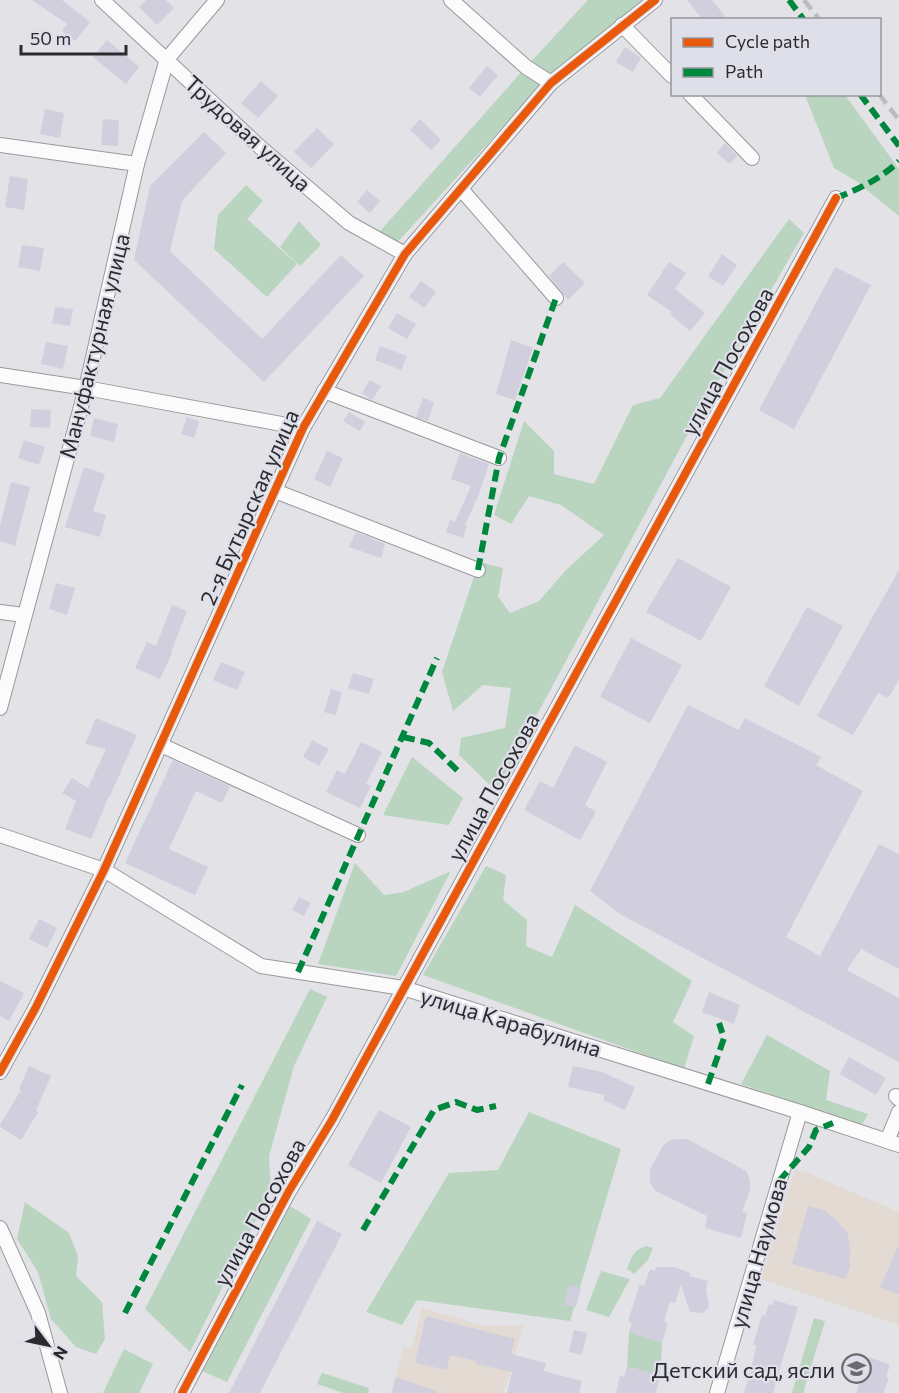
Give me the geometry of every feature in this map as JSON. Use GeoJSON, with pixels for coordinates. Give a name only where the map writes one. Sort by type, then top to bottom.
{"type":"FeatureCollection","features":[{"type":"Feature","properties":{"kind":"street","name":"Трудовая улица"},"geometry":{"type":"LineString","coordinates":[[102,0],[260,147],[349,223],[405,254]]}},
{"type":"Feature","properties":{"kind":"street","name":"Мануфактурная улица"},"geometry":{"type":"LineString","coordinates":[[0,708],[86,388],[137,164],[167,59],[217,0]]}},
{"type":"Feature","properties":{"kind":"street"},"geometry":{"type":"LineString","coordinates":[[451,0],[526,67],[551,83]]}},
{"type":"Feature","properties":{"kind":"street","name":"2-я Бутырская улица"},"geometry":{"type":"LineString","coordinates":[[0,1072],[35,1009],[104,870],[303,428],[405,254],[551,83],[655,0]]}},
{"type":"Feature","properties":{"kind":"street"},"geometry":{"type":"LineString","coordinates":[[622,25],[671,75]]}},
{"type":"Feature","properties":{"kind":"street"},"geometry":{"type":"LineString","coordinates":[[692,96],[752,158]]}},
{"type":"Feature","properties":{"kind":"street"},"geometry":{"type":"LineString","coordinates":[[0,146],[137,164]]}},
{"type":"Feature","properties":{"kind":"street"},"geometry":{"type":"LineString","coordinates":[[461,189],[556,298]]}},
{"type":"Feature","properties":{"kind":"street","name":"улица Посохова"},"geometry":{"type":"LineString","coordinates":[[182,1393],[289,1191],[332,1120],[402,988],[836,198]]}},
{"type":"Feature","properties":{"kind":"street"},"geometry":{"type":"LineString","coordinates":[[0,375],[86,388],[303,428]]}},
{"type":"Feature","properties":{"kind":"street"},"geometry":{"type":"LineString","coordinates":[[324,391],[499,458]]}},
{"type":"Feature","properties":{"kind":"street"},"geometry":{"type":"LineString","coordinates":[[275,490],[478,570]]}},
{"type":"Feature","properties":{"kind":"street"},"geometry":{"type":"LineString","coordinates":[[0,612],[24,615]]}},
{"type":"Feature","properties":{"kind":"street"},"geometry":{"type":"LineString","coordinates":[[161,745],[358,835]]}},
{"type":"Feature","properties":{"kind":"street","name":"улица Карабулина"},"geometry":{"type":"LineString","coordinates":[[0,835],[104,870],[261,966],[402,988],[800,1112],[893,1144]]}},
{"type":"Feature","properties":{"kind":"street","name":"улица Наумова"},"geometry":{"type":"LineString","coordinates":[[717,1393],[800,1112]]}},
{"type":"Feature","properties":{"kind":"street"},"geometry":{"type":"LineString","coordinates":[[893,1144],[899,1112]]}},
{"type":"Feature","properties":{"kind":"street"},"geometry":{"type":"LineString","coordinates":[[0,1228],[38,1313],[60,1393]]}},
{"type":"Feature","properties":{"kind":"shaded area"},"geometry":{"type":"Polygon","coordinates":[[[795,1170],[805,1172],[899,1212],[899,1325],[761,1279],[795,1170]]]}},
{"type":"Feature","properties":{"kind":"shaded area"},"geometry":{"type":"Polygon","coordinates":[[[422,1308],[483,1326],[523,1326],[504,1393],[391,1393],[404,1346],[411,1349],[422,1308]]]}},
{"type":"Feature","properties":{"kind":"green space"},"geometry":{"type":"Polygon","coordinates":[[[588,0],[644,0],[546,80],[394,246],[374,238],[526,67],[588,0]]]}},
{"type":"Feature","properties":{"kind":"green space"},"geometry":{"type":"Polygon","coordinates":[[[805,96],[846,96],[899,169],[899,216],[856,181],[834,168],[805,96]]]}},
{"type":"Feature","properties":{"kind":"green space"},"geometry":{"type":"Polygon","coordinates":[[[246,185],[263,201],[247,219],[297,264],[267,297],[214,249],[218,215],[246,185]]]}},
{"type":"Feature","properties":{"kind":"green space"},"geometry":{"type":"Polygon","coordinates":[[[789,219],[804,233],[689,432],[496,791],[459,755],[461,738],[505,728],[511,688],[483,685],[453,711],[442,672],[479,562],[503,568],[498,597],[510,613],[539,601],[566,570],[604,535],[561,505],[529,496],[511,524],[494,515],[524,421],[554,451],[554,474],[594,484],[633,405],[660,398],[789,219]]]}},
{"type":"Feature","properties":{"kind":"green space"},"geometry":{"type":"Polygon","coordinates":[[[299,221],[321,245],[300,266],[280,247],[299,221]]]}},
{"type":"Feature","properties":{"kind":"green space"},"geometry":{"type":"Polygon","coordinates":[[[412,757],[463,798],[449,825],[383,815],[412,757]]]}},
{"type":"Feature","properties":{"kind":"green space"},"geometry":{"type":"Polygon","coordinates":[[[355,863],[384,895],[404,892],[451,871],[396,976],[318,964],[355,863]]]}},
{"type":"Feature","properties":{"kind":"green space"},"geometry":{"type":"Polygon","coordinates":[[[486,866],[506,875],[503,900],[527,920],[526,946],[552,957],[575,905],[692,981],[673,1022],[694,1036],[684,1069],[423,975],[486,866]]]}},
{"type":"Feature","properties":{"kind":"green space"},"geometry":{"type":"Polygon","coordinates":[[[310,989],[327,997],[294,1066],[269,1156],[271,1190],[190,1352],[145,1309],[310,989]]]}},
{"type":"Feature","properties":{"kind":"green space"},"geometry":{"type":"Polygon","coordinates":[[[767,1035],[830,1071],[826,1100],[868,1114],[861,1126],[741,1084],[767,1035]]]}},
{"type":"Feature","properties":{"kind":"green space"},"geometry":{"type":"Polygon","coordinates":[[[529,1112],[621,1149],[570,1321],[417,1300],[402,1325],[366,1312],[449,1173],[498,1170],[529,1112]]]}},
{"type":"Feature","properties":{"kind":"green space"},"geometry":{"type":"Polygon","coordinates":[[[25,1202],[69,1233],[78,1256],[76,1276],[102,1302],[105,1339],[96,1354],[76,1347],[51,1319],[38,1272],[17,1239],[25,1202]]]}},
{"type":"Feature","properties":{"kind":"green space"},"geometry":{"type":"Polygon","coordinates":[[[285,1203],[311,1219],[227,1382],[200,1370],[285,1203]]]}},
{"type":"Feature","properties":{"kind":"green space"},"geometry":{"type":"Polygon","coordinates":[[[646,1246],[653,1248],[648,1260],[634,1274],[627,1269],[630,1261],[636,1252],[646,1246]]]}},
{"type":"Feature","properties":{"kind":"green space"},"geometry":{"type":"Polygon","coordinates":[[[601,1271],[630,1279],[609,1317],[586,1310],[601,1271]]]}},
{"type":"Feature","properties":{"kind":"green space"},"geometry":{"type":"Polygon","coordinates":[[[814,1318],[825,1321],[803,1393],[792,1393],[814,1318]]]}},
{"type":"Feature","properties":{"kind":"green space"},"geometry":{"type":"Polygon","coordinates":[[[629,1332],[662,1343],[660,1375],[627,1367],[629,1332]]]}},
{"type":"Feature","properties":{"kind":"green space"},"geometry":{"type":"Polygon","coordinates":[[[124,1349],[153,1364],[139,1393],[103,1393],[124,1349]]]}},
{"type":"Feature","properties":{"kind":"green space"},"geometry":{"type":"Polygon","coordinates":[[[322,1373],[369,1388],[368,1393],[344,1393],[317,1384],[322,1373]]]}},
{"type":"Feature","properties":{"kind":"building"},"geometry":{"type":"Polygon","coordinates":[[[32,0],[62,0],[90,22],[75,41],[62,31],[67,24],[32,0]]]}},
{"type":"Feature","properties":{"kind":"building"},"geometry":{"type":"Polygon","coordinates":[[[146,0],[166,0],[174,8],[157,25],[139,7],[146,0]]]}},
{"type":"Feature","properties":{"kind":"building"},"geometry":{"type":"Polygon","coordinates":[[[687,0],[712,0],[726,18],[701,18],[687,0]]]}},
{"type":"Feature","properties":{"kind":"building"},"geometry":{"type":"Polygon","coordinates":[[[107,40],[139,67],[126,84],[93,57],[107,40]]]}},
{"type":"Feature","properties":{"kind":"building"},"geometry":{"type":"Polygon","coordinates":[[[625,47],[641,58],[633,72],[616,62],[625,47]]]}},
{"type":"Feature","properties":{"kind":"building"},"geometry":{"type":"Polygon","coordinates":[[[487,66],[498,75],[480,97],[469,88],[487,66]]]}},
{"type":"Feature","properties":{"kind":"building"},"geometry":{"type":"Polygon","coordinates":[[[261,81],[278,96],[258,118],[241,103],[261,81]]]}},
{"type":"Feature","properties":{"kind":"building"},"geometry":{"type":"Polygon","coordinates":[[[45,109],[64,113],[60,138],[40,134],[45,109]]]}},
{"type":"Feature","properties":{"kind":"building"},"geometry":{"type":"Polygon","coordinates":[[[103,119],[119,120],[118,146],[101,145],[103,119]]]}},
{"type":"Feature","properties":{"kind":"building"},"geometry":{"type":"Polygon","coordinates":[[[420,119],[441,140],[431,150],[410,130],[420,119]]]}},
{"type":"Feature","properties":{"kind":"building"},"geometry":{"type":"Polygon","coordinates":[[[317,128],[334,144],[311,168],[294,152],[317,128]]]}},
{"type":"Feature","properties":{"kind":"building"},"geometry":{"type":"Polygon","coordinates":[[[204,132],[226,153],[182,201],[170,251],[262,339],[341,255],[364,276],[264,382],[134,260],[150,186],[204,132]]]}},
{"type":"Feature","properties":{"kind":"building"},"geometry":{"type":"Polygon","coordinates":[[[725,143],[737,156],[730,164],[717,153],[725,143]]]}},
{"type":"Feature","properties":{"kind":"building"},"geometry":{"type":"Polygon","coordinates":[[[10,176],[28,179],[24,210],[5,207],[10,176]]]}},
{"type":"Feature","properties":{"kind":"building"},"geometry":{"type":"Polygon","coordinates":[[[367,190],[380,201],[370,213],[357,202],[367,190]]]}},
{"type":"Feature","properties":{"kind":"building"},"geometry":{"type":"Polygon","coordinates":[[[22,245],[44,248],[40,271],[18,267],[22,245]]]}},
{"type":"Feature","properties":{"kind":"building"},"geometry":{"type":"Polygon","coordinates":[[[722,254],[737,265],[723,286],[708,276],[722,254]]]}},
{"type":"Feature","properties":{"kind":"building"},"geometry":{"type":"Polygon","coordinates":[[[563,262],[585,283],[568,300],[549,276],[563,262]]]}},
{"type":"Feature","properties":{"kind":"building"},"geometry":{"type":"Polygon","coordinates":[[[669,262],[686,273],[675,289],[705,313],[690,331],[670,314],[672,312],[647,295],[669,262]]]}},
{"type":"Feature","properties":{"kind":"building"},"geometry":{"type":"Polygon","coordinates":[[[835,267],[871,285],[794,429],[759,410],[835,267]]]}},
{"type":"Feature","properties":{"kind":"building"},"geometry":{"type":"Polygon","coordinates":[[[421,281],[436,292],[424,308],[409,297],[421,281]]]}},
{"type":"Feature","properties":{"kind":"building"},"geometry":{"type":"Polygon","coordinates":[[[55,307],[73,309],[70,326],[52,323],[55,307]]]}},
{"type":"Feature","properties":{"kind":"building"},"geometry":{"type":"Polygon","coordinates":[[[397,313],[416,324],[407,339],[388,328],[397,313]]]}},
{"type":"Feature","properties":{"kind":"building"},"geometry":{"type":"Polygon","coordinates":[[[511,340],[533,348],[515,400],[496,394],[511,340]]]}},
{"type":"Feature","properties":{"kind":"building"},"geometry":{"type":"Polygon","coordinates":[[[46,342],[68,346],[63,369],[41,364],[46,342]]]}},
{"type":"Feature","properties":{"kind":"building"},"geometry":{"type":"Polygon","coordinates":[[[380,346],[407,356],[401,370],[375,360],[380,346]]]}},
{"type":"Feature","properties":{"kind":"building"},"geometry":{"type":"Polygon","coordinates":[[[370,380],[381,386],[372,400],[362,393],[370,380]]]}},
{"type":"Feature","properties":{"kind":"building"},"geometry":{"type":"Polygon","coordinates":[[[423,398],[434,402],[428,421],[416,417],[423,398]]]}},
{"type":"Feature","properties":{"kind":"building"},"geometry":{"type":"Polygon","coordinates":[[[31,409],[51,410],[50,428],[30,427],[31,409]]]}},
{"type":"Feature","properties":{"kind":"building"},"geometry":{"type":"Polygon","coordinates":[[[349,412],[365,422],[360,431],[343,421],[349,412]]]}},
{"type":"Feature","properties":{"kind":"building"},"geometry":{"type":"Polygon","coordinates":[[[187,417],[199,421],[194,438],[181,434],[187,417]]]}},
{"type":"Feature","properties":{"kind":"building"},"geometry":{"type":"Polygon","coordinates":[[[94,418],[118,424],[114,442],[90,436],[94,418]]]}},
{"type":"Feature","properties":{"kind":"building"},"geometry":{"type":"Polygon","coordinates":[[[24,440],[45,447],[39,465],[18,458],[24,440]]]}},
{"type":"Feature","properties":{"kind":"building"},"geometry":{"type":"Polygon","coordinates":[[[327,451],[343,458],[330,487],[314,479],[327,451]]]}},
{"type":"Feature","properties":{"kind":"building"},"geometry":{"type":"Polygon","coordinates":[[[460,453],[489,464],[465,525],[467,526],[463,538],[446,532],[450,520],[455,522],[471,486],[451,479],[460,453]]]}},
{"type":"Feature","properties":{"kind":"building"},"geometry":{"type":"Polygon","coordinates":[[[84,467],[105,474],[93,511],[106,515],[100,537],[65,527],[84,467]]]}},
{"type":"Feature","properties":{"kind":"building"},"geometry":{"type":"Polygon","coordinates":[[[11,482],[30,487],[15,546],[0,541],[0,526],[11,482]]]}},
{"type":"Feature","properties":{"kind":"building"},"geometry":{"type":"Polygon","coordinates":[[[356,532],[385,544],[381,558],[349,547],[356,532]]]}},
{"type":"Feature","properties":{"kind":"building"},"geometry":{"type":"Polygon","coordinates":[[[678,558],[731,587],[701,641],[646,612],[678,558]]]}},
{"type":"Feature","properties":{"kind":"building"},"geometry":{"type":"Polygon","coordinates":[[[899,570],[899,680],[888,698],[878,693],[853,735],[817,716],[899,570]]]}},
{"type":"Feature","properties":{"kind":"building"},"geometry":{"type":"Polygon","coordinates":[[[56,583],[75,588],[67,615],[49,609],[56,583]]]}},
{"type":"Feature","properties":{"kind":"building"},"geometry":{"type":"Polygon","coordinates":[[[172,605],[187,611],[160,679],[135,668],[147,642],[156,646],[172,605]]]}},
{"type":"Feature","properties":{"kind":"building"},"geometry":{"type":"Polygon","coordinates":[[[807,607],[843,626],[799,706],[764,686],[807,607]]]}},
{"type":"Feature","properties":{"kind":"building"},"geometry":{"type":"Polygon","coordinates":[[[631,638],[682,665],[650,723],[600,697],[631,638]]]}},
{"type":"Feature","properties":{"kind":"building"},"geometry":{"type":"Polygon","coordinates":[[[221,662],[245,672],[237,690],[213,680],[221,662]]]}},
{"type":"Feature","properties":{"kind":"building"},"geometry":{"type":"Polygon","coordinates":[[[353,673],[374,679],[369,694],[348,688],[353,673]]]}},
{"type":"Feature","properties":{"kind":"building"},"geometry":{"type":"Polygon","coordinates":[[[331,689],[342,692],[336,715],[324,712],[331,689]]]}},
{"type":"Feature","properties":{"kind":"building"},"geometry":{"type":"Polygon","coordinates":[[[688,705],[739,730],[745,718],[821,757],[816,765],[863,791],[786,937],[820,956],[879,844],[899,854],[899,969],[861,949],[847,970],[899,998],[899,1062],[620,914],[590,891],[688,705]]]}},
{"type":"Feature","properties":{"kind":"building"},"geometry":{"type":"Polygon","coordinates":[[[96,718],[137,735],[91,839],[65,829],[76,801],[62,793],[72,778],[88,788],[106,749],[85,744],[96,718]]]}},
{"type":"Feature","properties":{"kind":"building"},"geometry":{"type":"Polygon","coordinates":[[[312,740],[329,749],[319,766],[303,757],[312,740]]]}},
{"type":"Feature","properties":{"kind":"building"},"geometry":{"type":"Polygon","coordinates":[[[361,742],[382,752],[366,784],[371,786],[360,808],[326,792],[337,770],[345,774],[361,742]]]}},
{"type":"Feature","properties":{"kind":"building"},"geometry":{"type":"Polygon","coordinates":[[[575,745],[607,762],[585,805],[596,812],[580,840],[524,810],[540,781],[553,788],[575,745]]]}},
{"type":"Feature","properties":{"kind":"building"},"geometry":{"type":"Polygon","coordinates":[[[173,760],[230,786],[222,803],[196,791],[169,849],[208,867],[195,895],[125,863],[173,760]]]}},
{"type":"Feature","properties":{"kind":"building"},"geometry":{"type":"Polygon","coordinates":[[[299,897],[311,903],[304,916],[292,910],[299,897]]]}},
{"type":"Feature","properties":{"kind":"building"},"geometry":{"type":"Polygon","coordinates":[[[39,919],[57,928],[47,948],[29,939],[39,919]]]}},
{"type":"Feature","properties":{"kind":"building"},"geometry":{"type":"Polygon","coordinates":[[[0,981],[24,993],[9,1021],[0,1016],[0,981]]]}},
{"type":"Feature","properties":{"kind":"building"},"geometry":{"type":"Polygon","coordinates":[[[709,992],[740,1005],[734,1024],[702,1012],[709,992]]]}},
{"type":"Feature","properties":{"kind":"building"},"geometry":{"type":"Polygon","coordinates":[[[849,1057],[886,1078],[876,1095],[840,1074],[849,1057]]]}},
{"type":"Feature","properties":{"kind":"building"},"geometry":{"type":"Polygon","coordinates":[[[29,1066],[51,1076],[36,1110],[38,1112],[21,1140],[0,1125],[21,1090],[19,1089],[29,1066]]]}},
{"type":"Feature","properties":{"kind":"building"},"geometry":{"type":"Polygon","coordinates":[[[573,1066],[602,1072],[635,1087],[625,1110],[603,1100],[605,1095],[568,1087],[573,1066]]]}},
{"type":"Feature","properties":{"kind":"building"},"geometry":{"type":"Polygon","coordinates":[[[379,1110],[411,1127],[381,1183],[348,1165],[379,1110]]]}},
{"type":"Feature","properties":{"kind":"building"},"geometry":{"type":"Polygon","coordinates":[[[675,1139],[687,1139],[746,1171],[750,1180],[750,1190],[742,1212],[747,1213],[741,1238],[705,1228],[707,1216],[654,1190],[650,1181],[650,1169],[663,1146],[675,1139]]]}},
{"type":"Feature","properties":{"kind":"building"},"geometry":{"type":"Polygon","coordinates":[[[808,1206],[824,1210],[847,1232],[851,1254],[849,1254],[850,1267],[845,1279],[792,1264],[808,1206]]]}},
{"type":"Feature","properties":{"kind":"building"},"geometry":{"type":"Polygon","coordinates":[[[317,1221],[342,1234],[260,1393],[229,1393],[317,1221]]]}},
{"type":"Feature","properties":{"kind":"building"},"geometry":{"type":"Polygon","coordinates":[[[899,1244],[899,1295],[880,1287],[899,1244]]]}},
{"type":"Feature","properties":{"kind":"building"},"geometry":{"type":"Polygon","coordinates":[[[656,1267],[675,1267],[690,1273],[690,1276],[708,1281],[706,1288],[709,1307],[703,1313],[690,1312],[681,1285],[675,1303],[670,1302],[664,1321],[668,1323],[662,1343],[629,1332],[632,1323],[628,1321],[640,1284],[644,1286],[650,1269],[655,1271],[656,1267]]]}},
{"type":"Feature","properties":{"kind":"building"},"geometry":{"type":"Polygon","coordinates":[[[569,1285],[581,1288],[576,1307],[564,1305],[569,1285]]]}},
{"type":"Feature","properties":{"kind":"building"},"geometry":{"type":"Polygon","coordinates":[[[774,1300],[798,1307],[773,1393],[744,1393],[754,1358],[756,1345],[753,1345],[762,1315],[765,1316],[769,1304],[773,1305],[774,1300]]]}},
{"type":"Feature","properties":{"kind":"building"},"geometry":{"type":"Polygon","coordinates":[[[426,1316],[515,1339],[511,1354],[546,1363],[544,1371],[582,1381],[579,1393],[507,1393],[512,1372],[476,1364],[476,1361],[450,1355],[447,1370],[415,1363],[426,1316]]]}},
{"type":"Feature","properties":{"kind":"building"},"geometry":{"type":"Polygon","coordinates":[[[574,1330],[587,1333],[582,1355],[569,1352],[574,1330]]]}},
{"type":"Feature","properties":{"kind":"building"},"geometry":{"type":"Polygon","coordinates":[[[869,1357],[890,1365],[886,1377],[889,1378],[883,1393],[856,1393],[869,1357]]]}},
{"type":"Feature","properties":{"kind":"building"},"geometry":{"type":"Polygon","coordinates":[[[627,1367],[660,1375],[656,1393],[616,1393],[620,1376],[624,1377],[627,1367]]]}},
{"type":"Feature","properties":{"kind":"building"},"geometry":{"type":"Polygon","coordinates":[[[396,1377],[436,1391],[436,1393],[392,1393],[396,1377]]]}},
{"type":"Feature","properties":{"kind":"railway"},"geometry":{"type":"LineString","coordinates":[[804,0],[818,18]]}},
{"type":"Feature","properties":{"kind":"railway"},"geometry":{"type":"LineString","coordinates":[[881,96],[899,120]]}},
{"type":"Feature","properties":{"kind":"marked path"},"geometry":{"type":"LineString","coordinates":[[789,0],[802,18]]}},
{"type":"Feature","properties":{"kind":"marked path"},"geometry":{"type":"LineString","coordinates":[[862,96],[899,146]]}},
{"type":"Feature","properties":{"kind":"marked path"},"geometry":{"type":"LineString","coordinates":[[836,198],[870,182],[899,161]]}},
{"type":"Feature","properties":{"kind":"marked path"},"geometry":{"type":"LineString","coordinates":[[478,570],[499,458],[556,298]]}},
{"type":"Feature","properties":{"kind":"marked path"},"geometry":{"type":"LineString","coordinates":[[298,972],[437,658]]}},
{"type":"Feature","properties":{"kind":"marked path"},"geometry":{"type":"LineString","coordinates":[[403,737],[429,743],[459,772]]}},
{"type":"Feature","properties":{"kind":"marked path"},"geometry":{"type":"LineString","coordinates":[[708,1084],[724,1038],[719,1023]]}},
{"type":"Feature","properties":{"kind":"marked path"},"geometry":{"type":"LineString","coordinates":[[125,1313],[242,1085]]}},
{"type":"Feature","properties":{"kind":"marked path"},"geometry":{"type":"LineString","coordinates":[[363,1230],[434,1110],[456,1102],[477,1110],[496,1106]]}},
{"type":"Feature","properties":{"kind":"marked path"},"geometry":{"type":"LineString","coordinates":[[779,1181],[809,1147],[816,1130],[833,1123]]}},
{"type":"Feature","properties":{"kind":"cycle path"},"geometry":{"type":"LineString","coordinates":[[0,1072],[35,1009],[104,870],[303,428],[405,254],[551,83],[655,0]]}},
{"type":"Feature","properties":{"kind":"cycle path"},"geometry":{"type":"LineString","coordinates":[[182,1393],[289,1191],[332,1120],[836,198]]}},
{"type":"Feature","properties":{"kind":"place","name":"Детский сад, ясли"},"geometry":{"type":"Point","coordinates":[856,1369]}}]}
